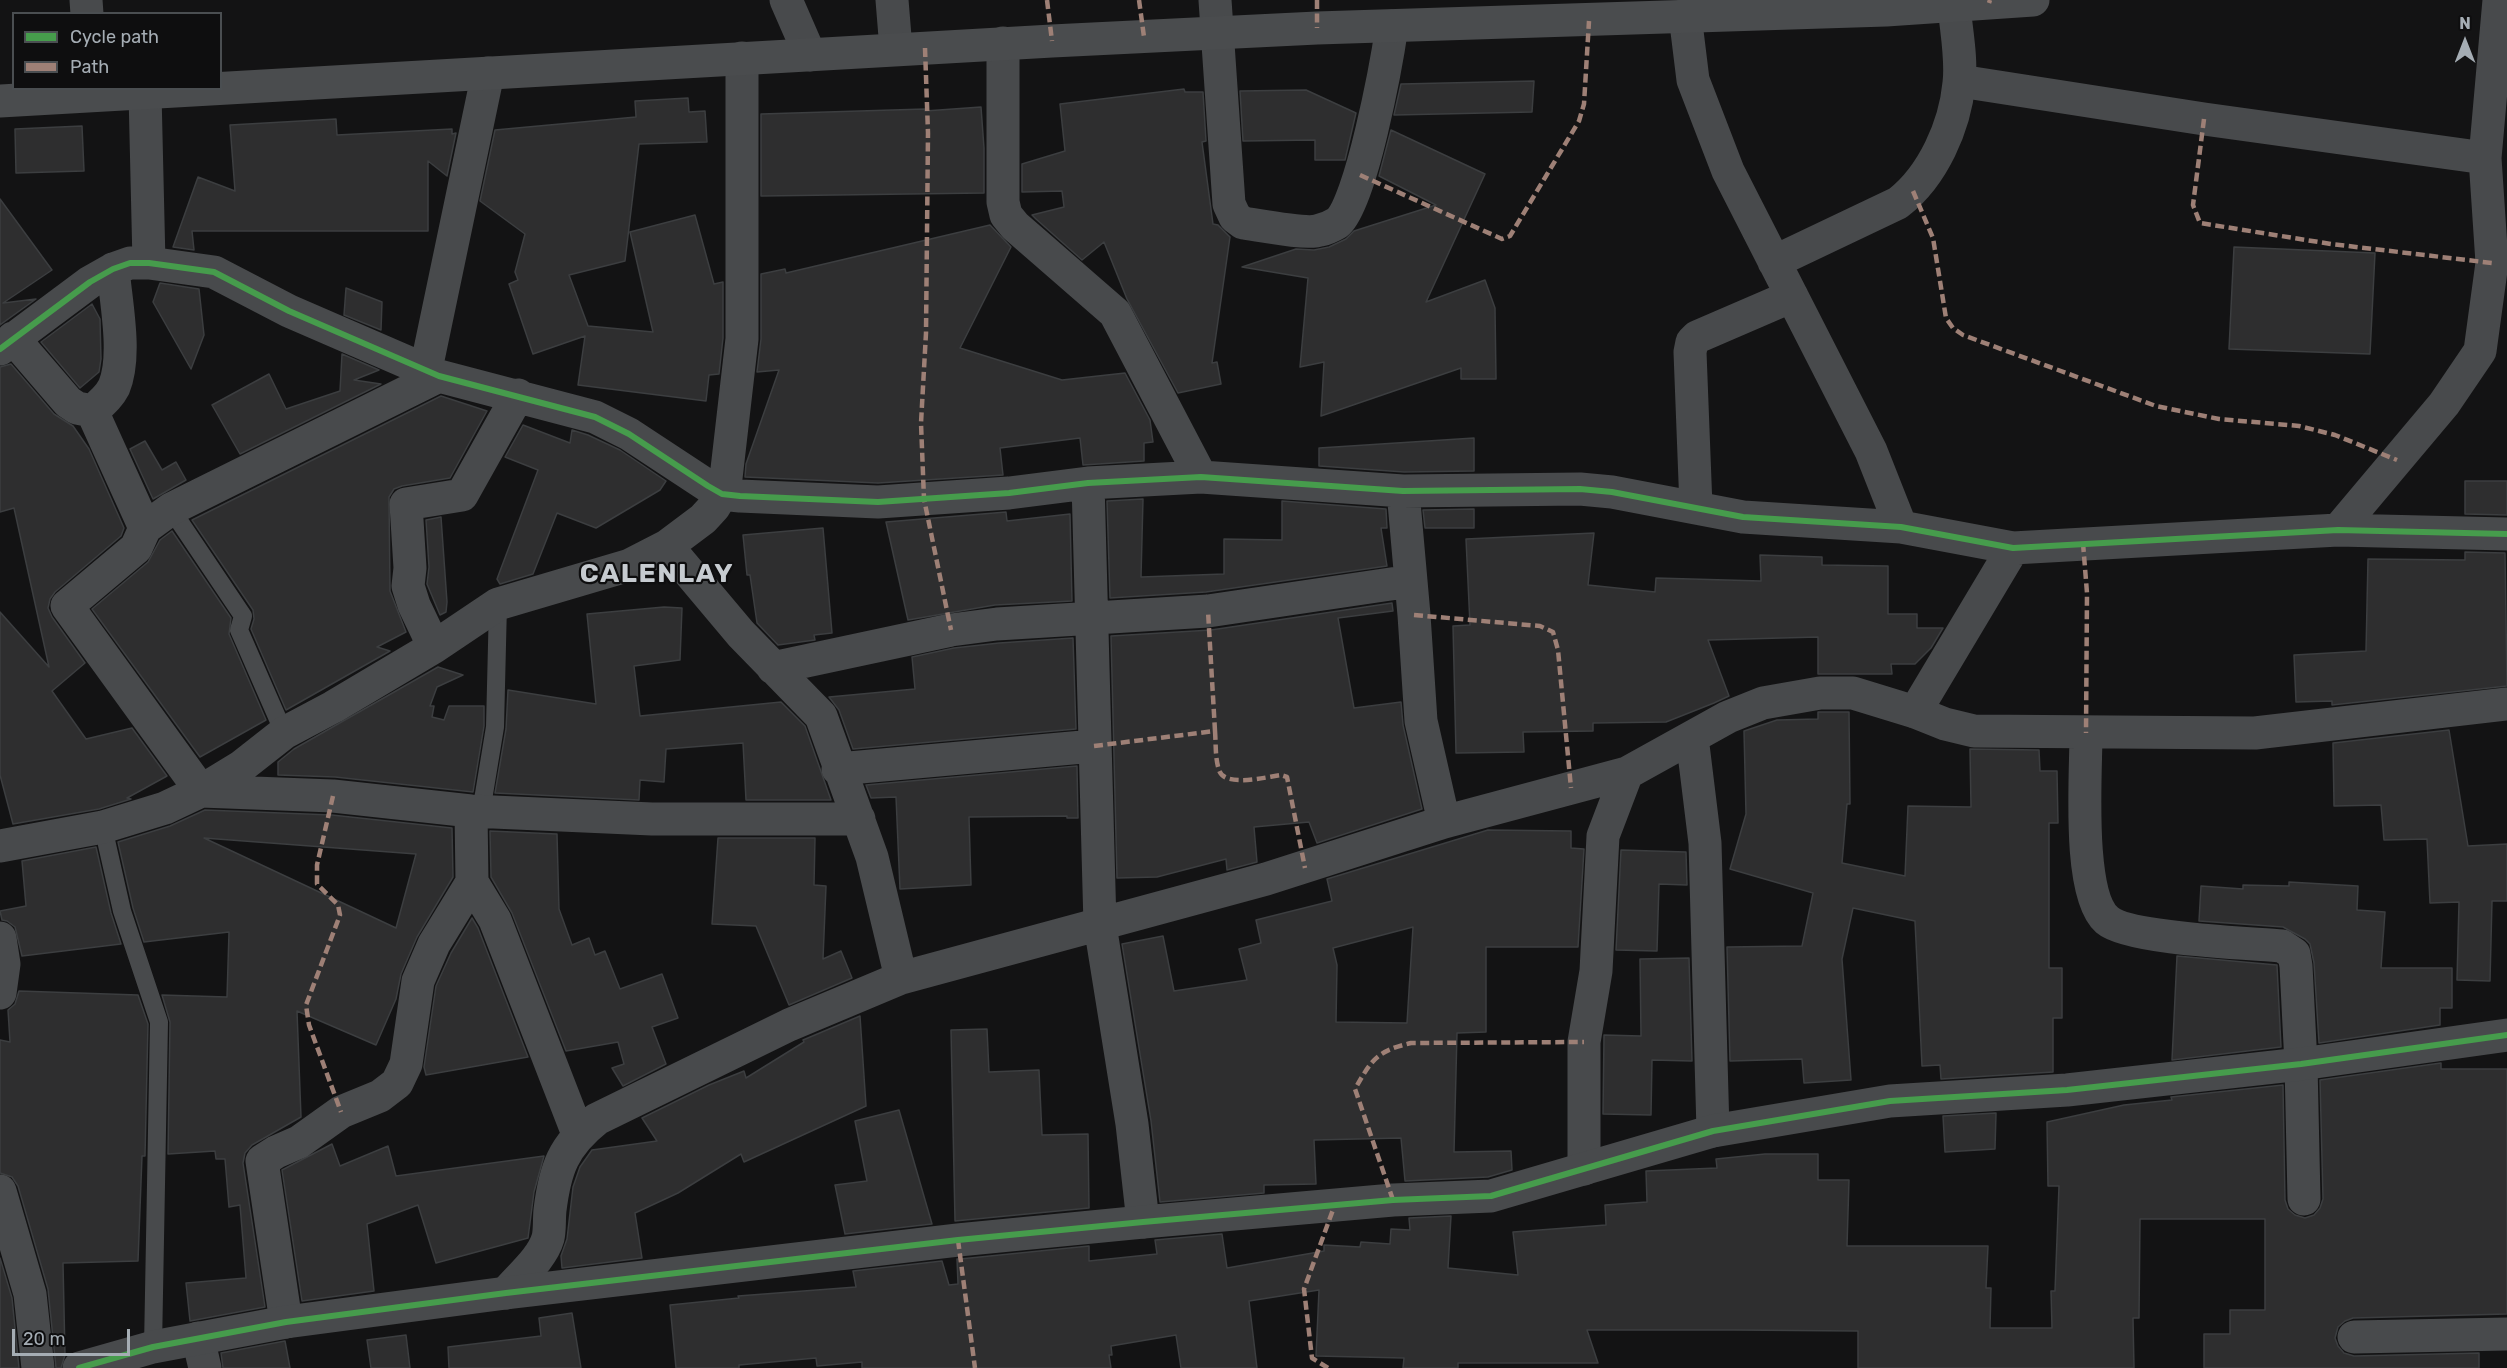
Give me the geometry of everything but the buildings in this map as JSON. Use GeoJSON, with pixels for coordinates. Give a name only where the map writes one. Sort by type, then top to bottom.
{"type":"FeatureCollection","features":[{"type":"Feature","properties":{"kind":"main road"},"geometry":{"type":"LineString","coordinates":[[222,89],[1003,43],[1392,26],[1589,21],[1885,5],[1954,5],[2033,0]]}},
{"type":"Feature","properties":{"kind":"main road"},"geometry":{"type":"LineString","coordinates":[[0,101],[88,92],[145,93],[196,90]]}},
{"type":"Feature","properties":{"kind":"street"},"geometry":{"type":"LineString","coordinates":[[786,0],[810,55]]}},
{"type":"Feature","properties":{"kind":"street"},"geometry":{"type":"LineString","coordinates":[[892,0],[896,49]]}},
{"type":"Feature","properties":{"kind":"street"},"geometry":{"type":"LineString","coordinates":[[1215,0],[1215,33],[1229,204],[1243,223],[1317,232],[1338,223],[1360,175],[1385,77],[1392,26]]}},
{"type":"Feature","properties":{"kind":"street"},"geometry":{"type":"LineString","coordinates":[[2338,530],[2444,404],[2493,353],[2494,144],[2499,0]]}},
{"type":"Feature","properties":{"kind":"street"},"geometry":{"type":"LineString","coordinates":[[1774,262],[1898,203],[1913,191],[1942,142],[1956,106],[1960,81],[1954,5]]}},
{"type":"Feature","properties":{"kind":"street"},"geometry":{"type":"LineString","coordinates":[[1685,15],[1693,80],[1728,171],[1871,451],[1901,526]]}},
{"type":"Feature","properties":{"kind":"street"},"geometry":{"type":"LineString","coordinates":[[1003,43],[1003,202],[1006,215],[1015,226],[1115,313],[1201,477]]}},
{"type":"Feature","properties":{"kind":"street"},"geometry":{"type":"LineString","coordinates":[[0,846],[103,827],[165,808],[201,791],[242,766],[284,733],[333,707],[434,647],[498,604],[630,565],[667,546],[703,519],[722,494],[726,478],[742,339],[742,58]]}},
{"type":"Feature","properties":{"kind":"street"},"geometry":{"type":"LineString","coordinates":[[433,373],[488,73]]}},
{"type":"Feature","properties":{"kind":"street"},"geometry":{"type":"LineString","coordinates":[[1960,81],[2204,119],[2494,144]]}},
{"type":"Feature","properties":{"kind":"street"},"geometry":{"type":"LineString","coordinates":[[145,93],[149,263]]}},
{"type":"Feature","properties":{"kind":"street"},"geometry":{"type":"LineString","coordinates":[[158,519],[92,411],[77,408],[68,402],[6,344],[90,282],[113,269],[130,263],[149,263],[214,272],[289,310],[433,373],[595,417],[629,434],[722,494],[878,502],[1009,493],[1088,483],[1201,477],[1402,491],[1580,489],[1696,507],[1743,517],[1901,526],[2013,548],[2338,530],[2507,534]]}},
{"type":"Feature","properties":{"kind":"street"},"geometry":{"type":"LineString","coordinates":[[92,411],[113,389],[118,375],[120,355],[113,269]]}},
{"type":"Feature","properties":{"kind":"street"},"geometry":{"type":"LineString","coordinates":[[1696,507],[1690,352],[1692,342],[1697,337],[1792,296]]}},
{"type":"Feature","properties":{"kind":"street"},"geometry":{"type":"LineString","coordinates":[[201,791],[67,606],[136,548],[158,519],[433,373]]}},
{"type":"Feature","properties":{"kind":"street"},"geometry":{"type":"LineString","coordinates":[[434,647],[414,605],[408,586],[410,568],[406,504],[462,495],[518,395]]}},
{"type":"Feature","properties":{"kind":"street"},"geometry":{"type":"LineString","coordinates":[[1088,483],[1100,925],[1132,1124],[1143,1222]]}},
{"type":"Feature","properties":{"kind":"street"},"geometry":{"type":"LineString","coordinates":[[1402,491],[1421,721],[1444,822]]}},
{"type":"Feature","properties":{"kind":"street"},"geometry":{"type":"LineString","coordinates":[[667,546],[773,668],[821,716],[838,769],[872,857],[901,978]]}},
{"type":"Feature","properties":{"kind":"street"},"geometry":{"type":"LineString","coordinates":[[1916,712],[2013,548]]}},
{"type":"Feature","properties":{"kind":"street"},"geometry":{"type":"LineString","coordinates":[[773,668],[951,630],[1024,621],[1090,620],[1208,611],[1411,581]]}},
{"type":"Feature","properties":{"kind":"street"},"geometry":{"type":"LineString","coordinates":[[506,1293],[535,1259],[548,1238],[553,1191],[560,1163],[578,1134],[597,1119],[789,1025],[901,978],[1305,868],[1444,822],[1627,773],[1728,717],[1763,703],[1820,693],[1853,693],[1916,712],[1945,724],[1974,731],[2086,733],[2254,733],[2507,704]]}},
{"type":"Feature","properties":{"kind":"street"},"geometry":{"type":"LineString","coordinates":[[2086,733],[2087,858],[2093,897],[2107,920],[2132,931],[2163,936],[2282,946],[2294,954],[2301,1064],[2304,1199]]}},
{"type":"Feature","properties":{"kind":"street"},"geometry":{"type":"LineString","coordinates":[[1692,737],[1705,854],[1713,1131]]}},
{"type":"Feature","properties":{"kind":"street"},"geometry":{"type":"LineString","coordinates":[[838,769],[1094,746]]}},
{"type":"Feature","properties":{"kind":"street"},"geometry":{"type":"LineString","coordinates":[[1584,1169],[1584,1042],[1596,971],[1604,836],[1627,773]]}},
{"type":"Feature","properties":{"kind":"street"},"geometry":{"type":"LineString","coordinates":[[201,791],[333,796],[476,812],[652,819],[859,819]]}},
{"type":"Feature","properties":{"kind":"street"},"geometry":{"type":"LineString","coordinates":[[286,1322],[262,1161],[299,1142],[341,1112],[380,1096],[397,1083],[406,1064],[418,981],[434,944],[472,882],[476,812]]}},
{"type":"Feature","properties":{"kind":"street"},"geometry":{"type":"LineString","coordinates":[[472,882],[495,920],[578,1134]]}},
{"type":"Feature","properties":{"kind":"street"},"geometry":{"type":"LineString","coordinates":[[0,938],[4,964],[0,993]]}},
{"type":"Feature","properties":{"kind":"street"},"geometry":{"type":"LineString","coordinates":[[86,1367],[153,1347],[201,1353],[286,1322],[506,1293],[958,1240],[1393,1200],[1491,1196],[1713,1131],[1890,1101],[2067,1090],[2301,1064],[2507,1035]]}},
{"type":"Feature","properties":{"kind":"street"},"geometry":{"type":"LineString","coordinates":[[0,1191],[30,1294],[38,1368]]}},
{"type":"Feature","properties":{"kind":"street"},"geometry":{"type":"LineString","coordinates":[[2354,1337],[2507,1334]]}},
{"type":"Feature","properties":{"kind":"lane"},"geometry":{"type":"LineString","coordinates":[[158,519],[243,616],[239,630],[284,733]]}},
{"type":"Feature","properties":{"kind":"lane"},"geometry":{"type":"LineString","coordinates":[[476,812],[495,727],[498,604]]}},
{"type":"Feature","properties":{"kind":"lane"},"geometry":{"type":"LineString","coordinates":[[103,827],[122,911],[159,1022],[153,1347]]}},
{"type":"Feature","properties":{"kind":"marked path"},"geometry":{"type":"LineString","coordinates":[[1047,0],[1052,41]]}},
{"type":"Feature","properties":{"kind":"marked path"},"geometry":{"type":"LineString","coordinates":[[1139,0],[1144,37]]}},
{"type":"Feature","properties":{"kind":"marked path"},"geometry":{"type":"LineString","coordinates":[[1317,0],[1317,28]]}},
{"type":"Feature","properties":{"kind":"marked path"},"geometry":{"type":"LineString","coordinates":[[1360,175],[1502,239],[1510,236],[1579,121],[1584,104],[1589,21]]}},
{"type":"Feature","properties":{"kind":"marked path"},"geometry":{"type":"LineString","coordinates":[[925,48],[928,133],[926,333],[921,423],[924,499],[951,630]]}},
{"type":"Feature","properties":{"kind":"marked path"},"geometry":{"type":"LineString","coordinates":[[2204,119],[2193,205],[2200,223],[2331,244],[2492,263]]}},
{"type":"Feature","properties":{"kind":"marked path"},"geometry":{"type":"LineString","coordinates":[[1913,191],[1933,238],[1946,318],[1953,328],[1963,335],[2156,406],[2219,419],[2299,426],[2335,435],[2397,460]]}},
{"type":"Feature","properties":{"kind":"marked path"},"geometry":{"type":"LineString","coordinates":[[2083,543],[2087,593],[2086,733]]}},
{"type":"Feature","properties":{"kind":"marked path"},"geometry":{"type":"LineString","coordinates":[[1094,746],[1215,731],[1208,611]]}},
{"type":"Feature","properties":{"kind":"marked path"},"geometry":{"type":"LineString","coordinates":[[1414,615],[1540,626],[1553,632],[1558,650],[1571,788]]}},
{"type":"Feature","properties":{"kind":"marked path"},"geometry":{"type":"LineString","coordinates":[[1215,731],[1217,761],[1222,775],[1237,780],[1281,775],[1287,777],[1305,868]]}},
{"type":"Feature","properties":{"kind":"marked path"},"geometry":{"type":"LineString","coordinates":[[333,796],[317,865],[317,884],[338,905],[340,915],[306,1005],[309,1025],[341,1112]]}},
{"type":"Feature","properties":{"kind":"marked path"},"geometry":{"type":"LineString","coordinates":[[1393,1200],[1355,1089],[1371,1063],[1383,1053],[1411,1043],[1584,1042]]}},
{"type":"Feature","properties":{"kind":"marked path"},"geometry":{"type":"LineString","coordinates":[[1328,1368],[1312,1358],[1304,1289],[1334,1207]]}},
{"type":"Feature","properties":{"kind":"marked path"},"geometry":{"type":"LineString","coordinates":[[958,1240],[975,1368]]}},
{"type":"Feature","properties":{"kind":"cycle path"},"geometry":{"type":"LineString","coordinates":[[0,349],[90,282],[113,269],[130,263],[149,263],[214,272],[289,311],[439,376],[595,417],[629,434],[722,494],[878,502],[1009,493],[1088,483],[1201,477],[1403,491],[1580,489],[1612,492],[1743,517],[1901,527],[2013,548],[2338,530],[2507,534]]}},
{"type":"Feature","properties":{"kind":"cycle path"},"geometry":{"type":"LineString","coordinates":[[79,1368],[153,1347],[286,1322],[506,1293],[958,1240],[1393,1200],[1491,1196],[1713,1131],[1890,1101],[2067,1090],[2301,1064],[2507,1035]]}},
{"type":"Feature","properties":{"kind":"district","name":"CALENLAY"},"geometry":{"type":"Point","coordinates":[657,574]}}]}
